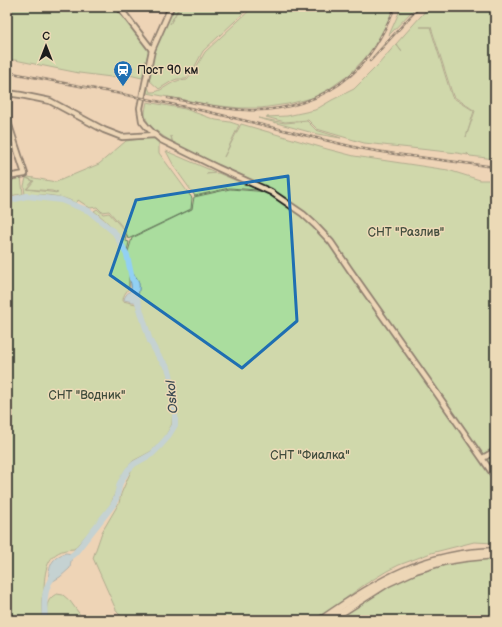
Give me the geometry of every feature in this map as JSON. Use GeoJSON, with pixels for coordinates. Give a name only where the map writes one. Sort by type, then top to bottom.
{"type":"FeatureCollection","features":[{"type":"Feature","properties":{"kind":"main road"},"geometry":{"type":"LineString","coordinates":[[322,620],[383,580],[410,568],[439,558],[454,555],[495,551]]}},
{"type":"Feature","properties":{"kind":"main road"},"geometry":{"type":"LineString","coordinates":[[330,620],[388,583],[416,570],[446,561],[495,555]]}},
{"type":"Feature","properties":{"kind":"street"},"geometry":{"type":"LineString","coordinates":[[119,7],[152,50]]}},
{"type":"Feature","properties":{"kind":"street"},"geometry":{"type":"LineString","coordinates":[[170,7],[152,50],[140,108],[142,121],[161,140],[270,192],[303,214],[332,242],[495,477]]}},
{"type":"Feature","properties":{"kind":"street"},"geometry":{"type":"LineString","coordinates":[[7,94],[21,95],[50,101],[122,138],[155,135]]}},
{"type":"Feature","properties":{"kind":"street"},"geometry":{"type":"LineString","coordinates":[[7,120],[26,174],[7,177]]}},
{"type":"Feature","properties":{"kind":"street"},"geometry":{"type":"LineString","coordinates":[[482,458],[495,451]]}},
{"type":"Feature","properties":{"kind":"highlighted area"},"geometry":{"type":"Polygon","coordinates":[[[288,176],[297,321],[242,368],[110,275],[136,200],[288,176]]]}},
{"type":"Feature","properties":{"kind":"green space"},"geometry":{"type":"Polygon","coordinates":[[[7,7],[116,7],[149,49],[142,78],[125,74],[111,77],[79,73],[15,60],[7,60],[7,7]]]}},
{"type":"Feature","properties":{"kind":"green space"},"geometry":{"type":"Polygon","coordinates":[[[173,7],[179,7],[170,24],[180,7],[250,7],[203,51],[193,70],[186,79],[177,79],[159,89],[149,80],[154,53],[173,7]]]}},
{"type":"Feature","properties":{"kind":"green space"},"geometry":{"type":"Polygon","coordinates":[[[253,7],[395,7],[375,46],[365,58],[350,74],[329,89],[312,98],[288,104],[261,108],[240,108],[211,105],[147,93],[148,87],[150,92],[154,92],[161,90],[177,81],[187,80],[193,73],[205,52],[253,7]]]}},
{"type":"Feature","properties":{"kind":"green space"},"geometry":{"type":"Polygon","coordinates":[[[416,7],[389,35],[401,8],[416,7]]]}},
{"type":"Feature","properties":{"kind":"green space"},"geometry":{"type":"Polygon","coordinates":[[[429,7],[495,7],[495,159],[470,156],[467,153],[468,155],[364,143],[317,129],[308,120],[285,122],[266,117],[287,116],[315,110],[354,89],[378,65],[429,7]],[[431,27],[452,97],[474,111],[466,137],[475,111],[453,96],[431,27]]]}},
{"type":"Feature","properties":{"kind":"green space","name":"СНТ \"Фиалка\""},"geometry":{"type":"Polygon","coordinates":[[[147,102],[185,109],[216,120],[239,125],[224,157],[241,124],[354,156],[448,170],[480,180],[495,180],[495,543],[474,542],[431,553],[399,565],[364,585],[316,620],[125,620],[117,612],[93,558],[102,532],[119,503],[121,494],[134,464],[152,454],[167,438],[175,425],[175,404],[170,374],[168,368],[159,357],[150,341],[137,300],[127,255],[132,238],[192,209],[194,197],[230,189],[269,192],[218,168],[220,165],[173,143],[171,136],[172,142],[160,134],[146,119],[145,113],[147,102]]]}},
{"type":"Feature","properties":{"kind":"green space"},"geometry":{"type":"Polygon","coordinates":[[[258,118],[285,123],[307,121],[316,130],[341,138],[317,134],[258,118]]]}},
{"type":"Feature","properties":{"kind":"green space"},"geometry":{"type":"Polygon","coordinates":[[[147,138],[154,139],[159,143],[159,153],[192,198],[191,209],[128,239],[125,230],[109,211],[102,212],[97,207],[90,208],[78,200],[75,203],[58,197],[25,195],[24,186],[26,178],[33,181],[26,189],[58,193],[52,191],[27,189],[34,181],[23,176],[56,182],[99,164],[126,141],[147,138]]]}},
{"type":"Feature","properties":{"kind":"green space"},"geometry":{"type":"Polygon","coordinates":[[[166,151],[215,172],[206,174],[218,173],[258,190],[229,188],[195,196],[175,168],[166,151]]]}},
{"type":"Feature","properties":{"kind":"green space"},"geometry":{"type":"Polygon","coordinates":[[[21,177],[23,194],[14,195],[7,198],[7,182],[12,182],[14,178],[21,177]]]}},
{"type":"Feature","properties":{"kind":"green space","name":"СНТ \"Водник\""},"geometry":{"type":"Polygon","coordinates":[[[26,198],[60,201],[88,211],[114,234],[125,254],[130,271],[129,287],[124,295],[123,301],[136,304],[149,341],[168,374],[173,404],[172,424],[165,437],[150,452],[133,461],[127,468],[121,477],[111,504],[74,549],[65,550],[53,556],[45,573],[42,598],[43,620],[7,620],[7,202],[26,198]]]}},
{"type":"Feature","properties":{"kind":"green space"},"geometry":{"type":"Polygon","coordinates":[[[97,209],[103,214],[109,213],[124,230],[126,241],[129,242],[127,251],[113,229],[94,211],[97,209]]]}},
{"type":"Feature","properties":{"kind":"green space"},"geometry":{"type":"Polygon","coordinates":[[[495,560],[495,620],[337,620],[402,579],[441,566],[464,561],[495,560]]]}},
{"type":"Feature","properties":{"kind":"green space"},"geometry":{"type":"Polygon","coordinates":[[[57,594],[63,595],[70,601],[84,620],[48,620],[47,605],[51,598],[57,594]]]}},
{"type":"Feature","properties":{"kind":"water"},"geometry":{"type":"Polygon","coordinates":[[[131,272],[135,275],[139,282],[137,302],[124,300],[125,296],[131,289],[131,272]]]}},
{"type":"Feature","properties":{"kind":"water"},"geometry":{"type":"Polygon","coordinates":[[[66,553],[72,554],[70,568],[60,577],[48,584],[50,569],[53,561],[60,555],[66,553]]]}},
{"type":"Feature","properties":{"kind":"waterway","name":"Oskol"},"geometry":{"type":"LineString","coordinates":[[7,201],[27,196],[61,200],[89,211],[115,233],[127,255],[132,279]]}},
{"type":"Feature","properties":{"kind":"waterway","name":"Oskol"},"geometry":{"type":"LineString","coordinates":[[66,560],[75,553],[113,505],[120,483],[128,470],[134,464],[152,454],[167,438],[175,425],[175,404],[170,374],[168,368],[159,357],[150,341],[136,296]]}},
{"type":"Feature","properties":{"kind":"waterway","name":"Oskol"},"geometry":{"type":"LineString","coordinates":[[45,620],[44,604],[47,588],[52,578]]}},
{"type":"Feature","properties":{"kind":"railway"},"geometry":{"type":"LineString","coordinates":[[168,98],[246,110],[274,109],[302,103],[315,98],[340,84],[358,68],[376,44],[395,7]]}},
{"type":"Feature","properties":{"kind":"railway"},"geometry":{"type":"LineString","coordinates":[[370,61],[419,7]]}},
{"type":"Feature","properties":{"kind":"railway"},"geometry":{"type":"LineString","coordinates":[[7,72],[209,112],[358,148],[495,167]]}},
{"type":"Feature","properties":{"kind":"place","name":"Пост 90 км"},"geometry":{"type":"Point","coordinates":[123,87]}},
{"type":"Feature","properties":{"kind":"park label","name":"СНТ \"Разлив\""},"geometry":{"type":"Point","coordinates":[406,232]}}]}
